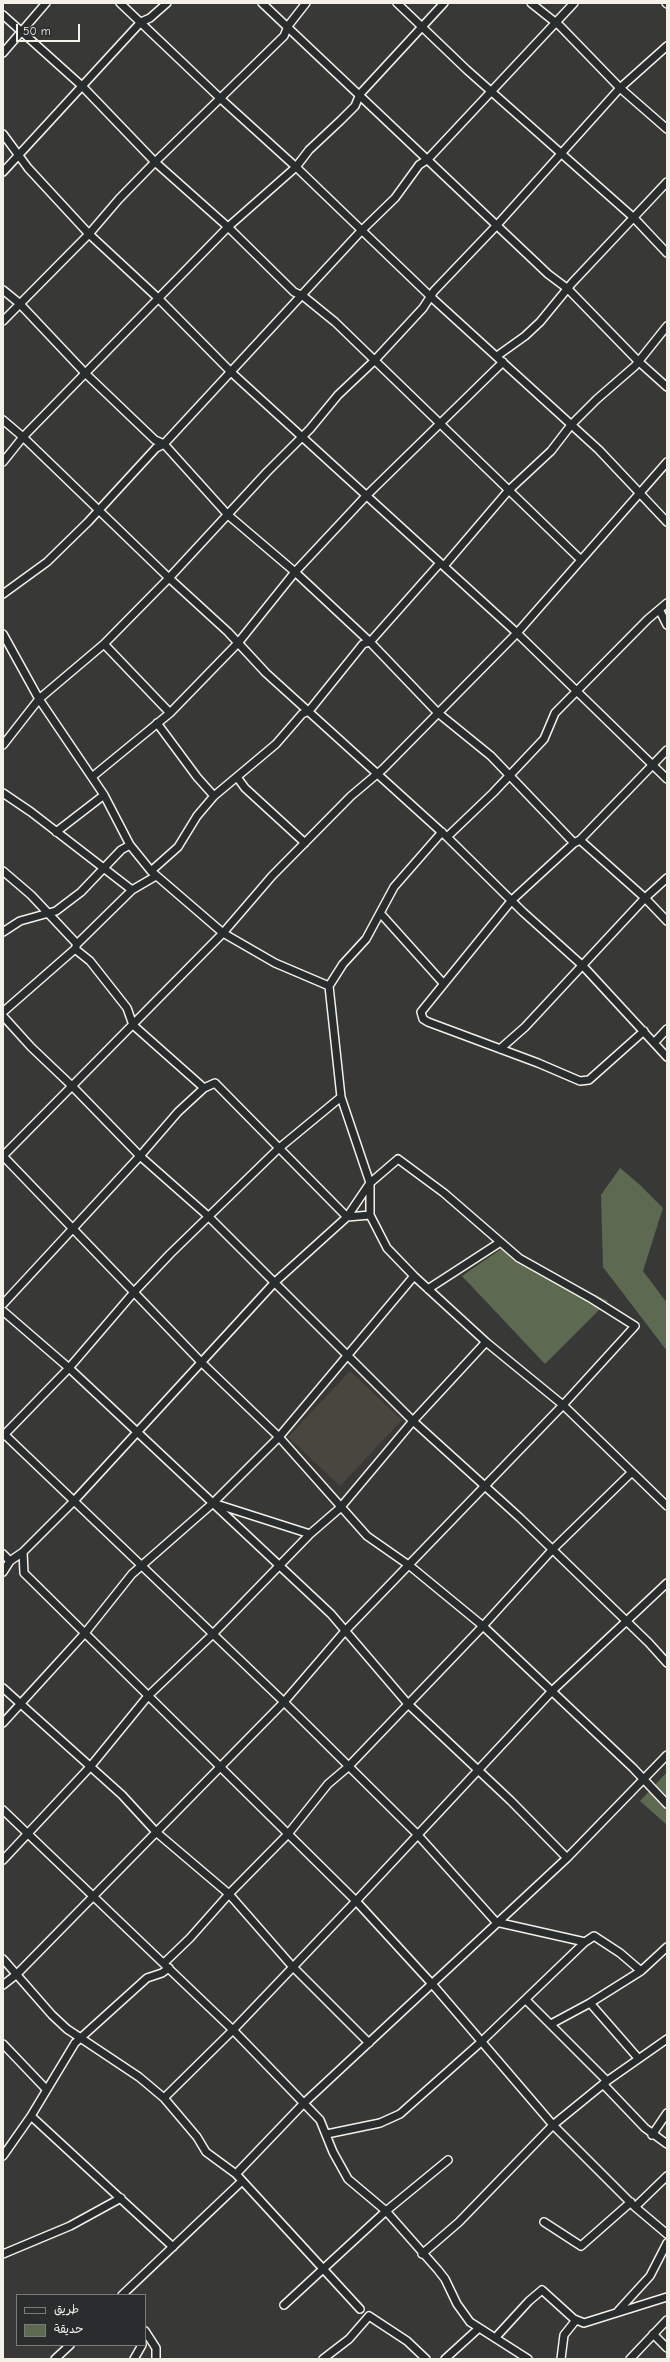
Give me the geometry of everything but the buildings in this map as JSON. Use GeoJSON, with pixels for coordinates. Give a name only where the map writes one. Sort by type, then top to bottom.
{"type":"FeatureCollection","features":[{"type":"Feature","properties":{"kind":"street"},"geometry":{"type":"LineString","coordinates":[[3,53],[46,3]]}},
{"type":"Feature","properties":{"kind":"street"},"geometry":{"type":"LineString","coordinates":[[120,3],[221,99],[296,167],[431,297],[571,425],[632,483],[639,494],[667,522]]}},
{"type":"Feature","properties":{"kind":"street"},"geometry":{"type":"LineString","coordinates":[[3,172],[141,22],[150,18],[166,3]]}},
{"type":"Feature","properties":{"kind":"street"},"geometry":{"type":"LineString","coordinates":[[262,3],[360,94],[548,274],[568,289],[638,361],[667,387]]}},
{"type":"Feature","properties":{"kind":"street"},"geometry":{"type":"LineString","coordinates":[[3,321],[19,303],[89,234],[119,199],[155,162],[284,36],[288,26],[306,3]]}},
{"type":"Feature","properties":{"kind":"street"},"geometry":{"type":"LineString","coordinates":[[397,3],[492,91],[634,218],[667,253]]}},
{"type":"Feature","properties":{"kind":"street"},"geometry":{"type":"LineString","coordinates":[[3,462],[23,437],[228,227],[296,167],[309,150],[355,106],[360,94],[444,3]]}},
{"type":"Feature","properties":{"kind":"street"},"geometry":{"type":"LineString","coordinates":[[531,3],[554,22],[620,88],[667,129]]}},
{"type":"Feature","properties":{"kind":"street"},"geometry":{"type":"LineString","coordinates":[[3,594],[47,562],[99,510],[156,448],[164,444],[303,296],[361,230],[396,198],[419,165],[428,159],[554,22],[574,3]]}},
{"type":"Feature","properties":{"kind":"street"},"geometry":{"type":"LineString","coordinates":[[3,15],[82,86],[155,162],[228,227],[288,287],[303,296],[336,322],[374,361],[580,559]]}},
{"type":"Feature","properties":{"kind":"street"},"geometry":{"type":"LineString","coordinates":[[3,745],[39,699],[104,644],[169,578],[302,436],[338,395],[374,361],[431,297],[434,291],[497,225],[620,88],[667,46]]}},
{"type":"Feature","properties":{"kind":"street"},"geometry":{"type":"LineString","coordinates":[[3,134],[28,168],[89,234],[158,298],[232,373],[517,633],[667,779]]}},
{"type":"Feature","properties":{"kind":"street"},"geometry":{"type":"LineString","coordinates":[[92,777],[170,713],[238,643],[295,572],[366,495],[440,424],[500,359],[530,332],[667,182]]}},
{"type":"Feature","properties":{"kind":"street"},"geometry":{"type":"LineString","coordinates":[[3,290],[19,303],[86,374],[155,440],[164,444],[228,515],[295,572],[370,642],[438,712],[491,756],[577,841],[645,898],[667,921]]}},
{"type":"Feature","properties":{"kind":"street"},"geometry":{"type":"LineString","coordinates":[[3,1012],[76,947],[132,890],[154,874],[178,847],[197,816],[214,796],[276,744],[302,714],[309,711],[363,644],[370,642],[508,491],[551,451],[571,425],[635,366],[667,326]]}},
{"type":"Feature","properties":{"kind":"street"},"geometry":{"type":"LineString","coordinates":[[3,420],[23,437],[169,578],[228,632],[266,673],[444,834],[583,966],[667,1057]]}},
{"type":"Feature","properties":{"kind":"street"},"geometry":{"type":"LineString","coordinates":[[667,462],[580,559],[517,633],[383,769],[376,774],[272,876],[224,933],[3,1156],[135,1291],[201,1362],[279,1437],[340,1508],[367,1536],[410,1566],[483,1626],[552,1691],[667,1804]]}},
{"type":"Feature","properties":{"kind":"street"},"geometry":{"type":"LineString","coordinates":[[667,604],[648,619],[578,692],[555,713],[544,739],[510,775],[444,834],[394,888],[366,939],[343,964],[329,986],[341,1097],[370,1183],[370,1215],[387,1248],[414,1276],[486,1342],[563,1405],[667,1506]]}},
{"type":"Feature","properties":{"kind":"street"},"geometry":{"type":"LineString","coordinates":[[660,611],[667,625]]}},
{"type":"Feature","properties":{"kind":"street"},"geometry":{"type":"LineString","coordinates":[[3,634],[39,699],[62,736],[104,795],[130,845],[154,874],[224,933],[275,963],[329,986]]}},
{"type":"Feature","properties":{"kind":"street"},"geometry":{"type":"LineString","coordinates":[[104,644],[170,713]]}},
{"type":"Feature","properties":{"kind":"street"},"geometry":{"type":"LineString","coordinates":[[157,723],[214,796]]}},
{"type":"Feature","properties":{"kind":"street"},"geometry":{"type":"LineString","coordinates":[[644,1031],[588,1081],[580,1081],[538,1063],[423,1019],[421,1012],[443,983],[512,900],[577,841],[667,750]]}},
{"type":"Feature","properties":{"kind":"street"},"geometry":{"type":"LineString","coordinates":[[237,777],[245,788],[305,843]]}},
{"type":"Feature","properties":{"kind":"street"},"geometry":{"type":"LineString","coordinates":[[3,793],[132,890]]}},
{"type":"Feature","properties":{"kind":"street"},"geometry":{"type":"LineString","coordinates":[[56,832],[104,795]]}},
{"type":"Feature","properties":{"kind":"street"},"geometry":{"type":"LineString","coordinates":[[3,932],[20,921],[40,914],[48,914],[56,911],[80,892],[121,850],[130,845]]}},
{"type":"Feature","properties":{"kind":"street"},"geometry":{"type":"LineString","coordinates":[[3,871],[31,895],[90,961],[127,1008],[133,1025],[204,1088]]}},
{"type":"Feature","properties":{"kind":"street"},"geometry":{"type":"LineString","coordinates":[[500,1049],[525,1028],[645,898],[667,878]]}},
{"type":"Feature","properties":{"kind":"street"},"geometry":{"type":"LineString","coordinates":[[381,914],[443,983]]}},
{"type":"Feature","properties":{"kind":"street"},"geometry":{"type":"LineString","coordinates":[[3,1016],[31,1047],[72,1086],[140,1156],[208,1216],[413,1421],[552,1550],[624,1621],[649,1643],[667,1663]]}},
{"type":"Feature","properties":{"kind":"street"},"geometry":{"type":"LineString","coordinates":[[654,1042],[667,1029]]}},
{"type":"Feature","properties":{"kind":"street"},"geometry":{"type":"LineString","coordinates":[[3,1304],[140,1156],[178,1112],[204,1088],[215,1082],[278,1149],[347,1217],[370,1215]]}},
{"type":"Feature","properties":{"kind":"street"},"geometry":{"type":"LineString","coordinates":[[341,1097],[278,1149],[208,1216],[135,1291],[69,1368],[4,1435],[284,1702],[417,1834],[496,1922],[585,1942]]}},
{"type":"Feature","properties":{"kind":"street"},"geometry":{"type":"LineString","coordinates":[[3,1572],[10,1561],[23,1552],[74,1501],[275,1282],[347,1217],[370,1183],[398,1159],[444,1193],[499,1243],[537,1270],[592,1298],[635,1326],[563,1405],[484,1486],[410,1566],[345,1631],[284,1702],[17,1974],[3,1985]]}},
{"type":"Feature","properties":{"kind":"street"},"geometry":{"type":"LineString","coordinates":[[428,1289],[499,1243]]}},
{"type":"Feature","properties":{"kind":"street"},"geometry":{"type":"LineString","coordinates":[[3,1723],[85,1633],[132,1574],[143,1567],[213,1503],[279,1437],[414,1276]]}},
{"type":"Feature","properties":{"kind":"street"},"geometry":{"type":"LineString","coordinates":[[3,1311],[69,1368],[330,1614],[408,1704],[478,1769],[567,1858]]}},
{"type":"Feature","properties":{"kind":"street"},"geometry":{"type":"LineString","coordinates":[[3,1860],[90,1766],[148,1696],[213,1634],[310,1534],[340,1508],[413,1421],[486,1342]]}},
{"type":"Feature","properties":{"kind":"street"},"geometry":{"type":"LineString","coordinates":[[3,2156],[31,2116],[67,2054],[80,2038],[147,1978],[162,1973],[166,1965],[210,1918],[229,1894],[288,1834],[328,1784],[348,1767],[483,1626],[552,1550],[632,1472]]}},
{"type":"Feature","properties":{"kind":"street"},"geometry":{"type":"LineString","coordinates":[[213,1503],[310,1534]]}},
{"type":"Feature","properties":{"kind":"street"},"geometry":{"type":"LineString","coordinates":[[23,1552],[24,1573],[356,1901],[433,1984],[553,2125],[633,2205],[667,2234]]}},
{"type":"Feature","properties":{"kind":"street"},"geometry":{"type":"LineString","coordinates":[[3,1554],[10,1561]]}},
{"type":"Feature","properties":{"kind":"street"},"geometry":{"type":"LineString","coordinates":[[164,2098],[233,2030],[292,1966],[356,1901],[478,1769],[495,1754],[552,1691],[624,1621],[667,1583]]}},
{"type":"Feature","properties":{"kind":"street"},"geometry":{"type":"LineString","coordinates":[[3,1688],[133,1806],[156,1832],[229,1894],[292,1966],[368,2043]]}},
{"type":"Feature","properties":{"kind":"street"},"geometry":{"type":"LineString","coordinates":[[236,2174],[304,2103],[433,1984],[496,1922],[567,1858],[667,1755]]}},
{"type":"Feature","properties":{"kind":"street"},"geometry":{"type":"LineString","coordinates":[[3,1810],[26,1834],[94,1896],[233,2030],[320,2120],[327,2134],[333,2152],[348,2179],[386,2211],[422,2254],[445,2278],[457,2304],[470,2322],[496,2337],[528,2359]]}},
{"type":"Feature","properties":{"kind":"street"},"geometry":{"type":"LineString","coordinates":[[327,2134],[380,2123],[400,2114],[481,2042],[585,1942],[594,1936],[620,1953],[641,1971]]}},
{"type":"Feature","properties":{"kind":"street"},"geometry":{"type":"LineString","coordinates":[[551,2024],[590,2003],[641,1971],[667,1947]]}},
{"type":"Feature","properties":{"kind":"street"},"geometry":{"type":"LineString","coordinates":[[3,1959],[52,2015],[80,2038],[139,2077],[164,2098],[197,2136],[206,2152],[236,2174],[360,2309]]}},
{"type":"Feature","properties":{"kind":"street"},"geometry":{"type":"LineString","coordinates":[[526,2000],[551,2024],[652,2135],[667,2144]]}},
{"type":"Feature","properties":{"kind":"street"},"geometry":{"type":"LineString","coordinates":[[590,2003],[638,2058]]}},
{"type":"Feature","properties":{"kind":"street"},"geometry":{"type":"LineString","coordinates":[[422,2254],[458,2222],[553,2125],[638,2058],[667,2039]]}},
{"type":"Feature","properties":{"kind":"street"},"geometry":{"type":"LineString","coordinates":[[3,2044],[46,2089]]}},
{"type":"Feature","properties":{"kind":"street"},"geometry":{"type":"LineString","coordinates":[[652,2135],[667,2113]]}},
{"type":"Feature","properties":{"kind":"street"},"geometry":{"type":"LineString","coordinates":[[31,2116],[173,2246]]}},
{"type":"Feature","properties":{"kind":"street"},"geometry":{"type":"LineString","coordinates":[[284,2305],[386,2211],[448,2160]]}},
{"type":"Feature","properties":{"kind":"street"},"geometry":{"type":"LineString","coordinates":[[544,2222],[580,2247],[667,2176]]}},
{"type":"Feature","properties":{"kind":"street"},"geometry":{"type":"LineString","coordinates":[[123,2294],[242,2181]]}},
{"type":"Feature","properties":{"kind":"street"},"geometry":{"type":"LineString","coordinates":[[3,2254],[70,2226],[121,2198]]}},
{"type":"Feature","properties":{"kind":"street"},"geometry":{"type":"LineString","coordinates":[[616,2312],[650,2276],[667,2243]]}},
{"type":"Feature","properties":{"kind":"street"},"geometry":{"type":"LineString","coordinates":[[496,2337],[529,2301],[542,2290],[576,2320],[588,2322],[667,2297]]}},
{"type":"Feature","properties":{"kind":"street"},"geometry":{"type":"LineString","coordinates":[[323,2359],[350,2339],[369,2316],[407,2341],[426,2359]]}},
{"type":"Feature","properties":{"kind":"street"},"geometry":{"type":"LineString","coordinates":[[560,2359],[564,2335],[576,2320]]}},
{"type":"Feature","properties":{"kind":"street"},"geometry":{"type":"LineString","coordinates":[[630,2359],[667,2320]]}},
{"type":"Feature","properties":{"kind":"street"},"geometry":{"type":"LineString","coordinates":[[445,2359],[478,2328]]}},
{"type":"Feature","properties":{"kind":"street"},"geometry":{"type":"LineString","coordinates":[[146,2334],[156,2348],[156,2359]]}},
{"type":"Feature","properties":{"kind":"street"},"geometry":{"type":"LineString","coordinates":[[653,2334],[667,2348]]}},
{"type":"Feature","properties":{"kind":"street"},"geometry":{"type":"LineString","coordinates":[[55,2359],[69,2346]]}},
{"type":"Feature","properties":{"kind":"street"},"geometry":{"type":"LineString","coordinates":[[134,2359],[141,2346]]}},
{"type":"Feature","properties":{"kind":"shaded area"},"geometry":{"type":"Polygon","coordinates":[[[350,1371],[402,1420],[340,1486],[288,1437],[350,1371]]]}},
{"type":"Feature","properties":{"kind":"green space"},"geometry":{"type":"Polygon","coordinates":[[[620,1168],[639,1184],[663,1208],[643,1271],[667,1303],[667,1351],[603,1267],[601,1195],[620,1168]]]}},
{"type":"Feature","properties":{"kind":"green space"},"geometry":{"type":"Polygon","coordinates":[[[501,1249],[608,1301],[545,1364],[462,1276],[501,1249]]]}},
{"type":"Feature","properties":{"kind":"green space"},"geometry":{"type":"Polygon","coordinates":[[[667,1772],[667,1825],[640,1801],[667,1772]]]}}]}
